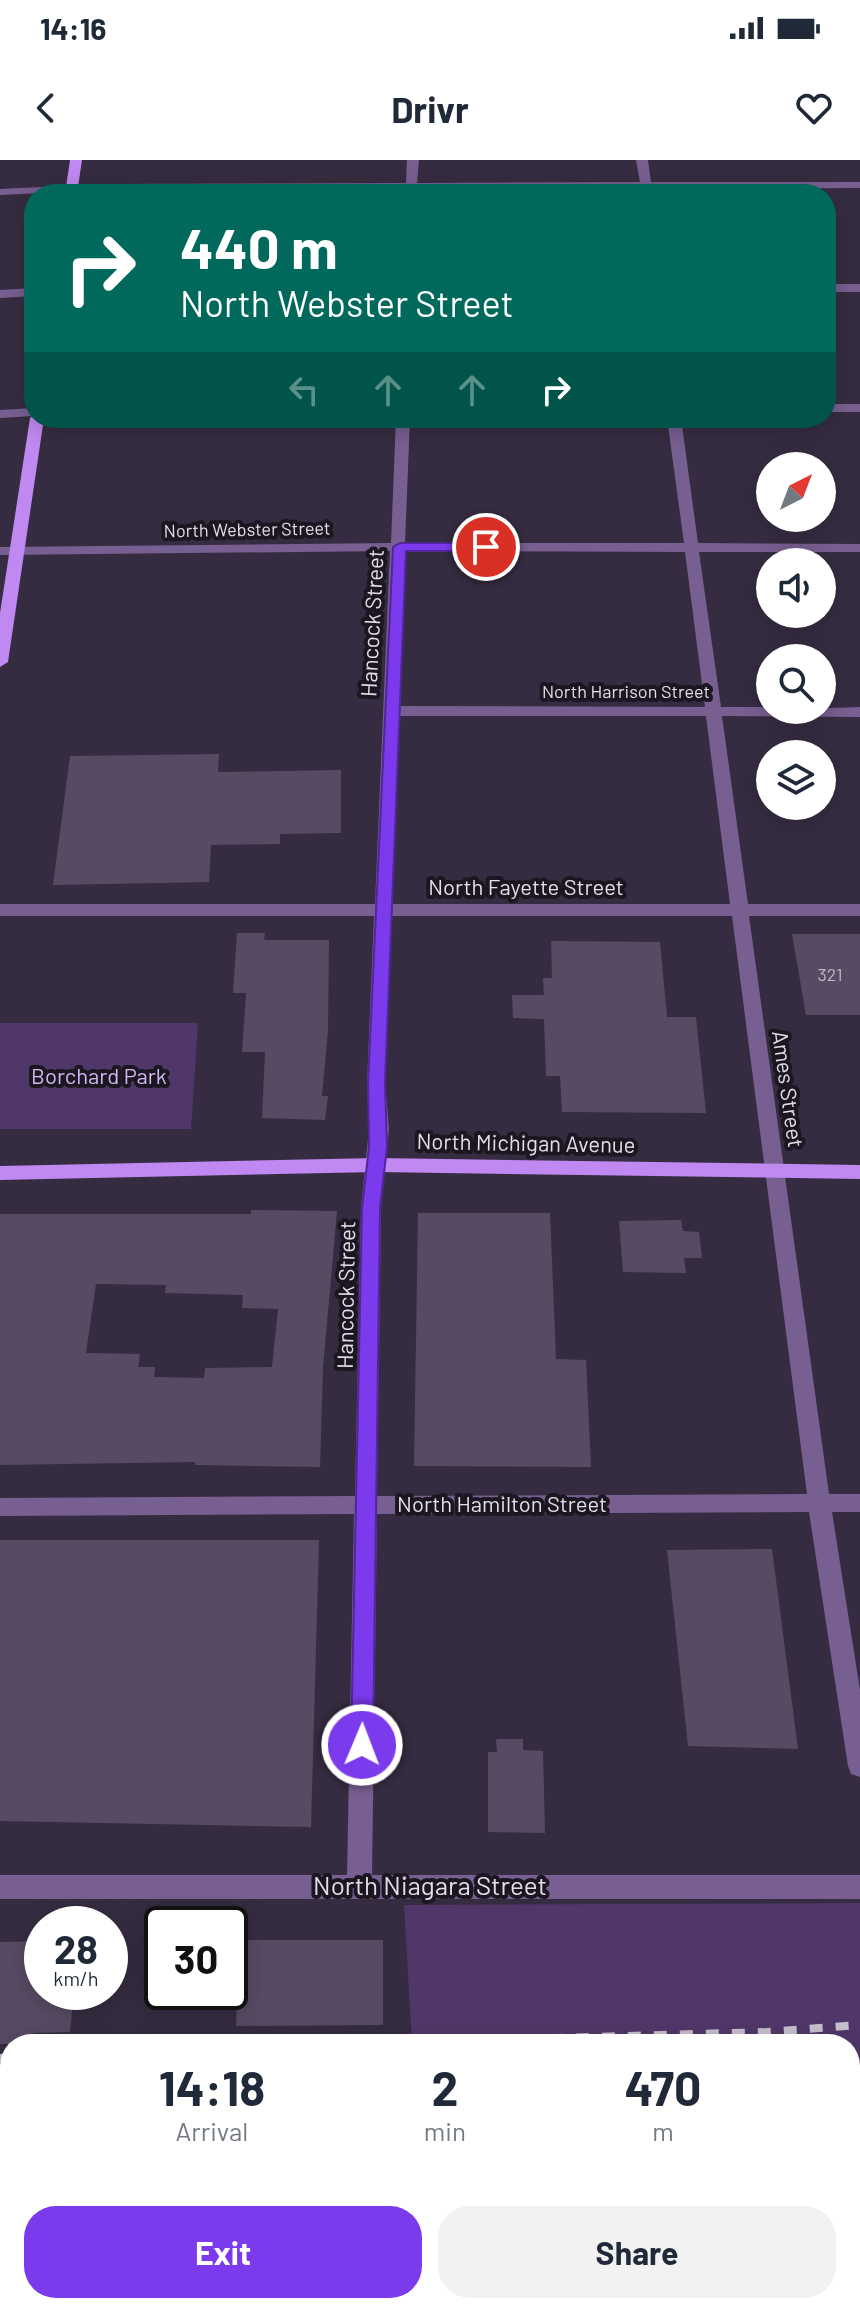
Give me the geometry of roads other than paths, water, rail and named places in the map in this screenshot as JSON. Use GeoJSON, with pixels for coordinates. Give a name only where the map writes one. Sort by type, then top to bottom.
{"type":"FeatureCollection","features":[{"type":"Feature","properties":{"kind":"main road"},"geometry":{"type":"LineString","coordinates":[[72,184],[76,160]]}},
{"type":"Feature","properties":{"kind":"main road"},"geometry":{"type":"LineString","coordinates":[[0,662],[36,428]]}},
{"type":"Feature","properties":{"kind":"main road","name":"North Michigan Avenue"},"geometry":{"type":"LineString","coordinates":[[0,1173],[377,1165],[860,1172]]}},
{"type":"Feature","properties":{"kind":"street"},"geometry":{"type":"LineString","coordinates":[[411,184],[413,160]]}},
{"type":"Feature","properties":{"kind":"street"},"geometry":{"type":"LineString","coordinates":[[642,160],[645,184]]}},
{"type":"Feature","properties":{"kind":"street"},"geometry":{"type":"LineString","coordinates":[[836,186],[860,185]]}},
{"type":"Feature","properties":{"kind":"street"},"geometry":{"type":"LineString","coordinates":[[0,192],[24,192]]}},
{"type":"Feature","properties":{"kind":"street"},"geometry":{"type":"LineString","coordinates":[[836,288],[860,288]]}},
{"type":"Feature","properties":{"kind":"street"},"geometry":{"type":"LineString","coordinates":[[0,294],[24,293]]}},
{"type":"Feature","properties":{"kind":"street"},"geometry":{"type":"LineString","coordinates":[[836,408],[860,408]]}},
{"type":"Feature","properties":{"kind":"street"},"geometry":{"type":"LineString","coordinates":[[0,414],[24,413]]}},
{"type":"Feature","properties":{"kind":"street","name":"Hancock Street"},"geometry":{"type":"LineString","coordinates":[[359,1886],[371,1208],[377,1165],[376,1083],[386,909],[403,428]]}},
{"type":"Feature","properties":{"kind":"street","name":"Ames Street"},"geometry":{"type":"LineString","coordinates":[[675,428],[819,1502],[860,1766]]}},
{"type":"Feature","properties":{"kind":"street","name":"North Webster Street"},"geometry":{"type":"LineString","coordinates":[[0,551],[400,547],[860,548]]}},
{"type":"Feature","properties":{"kind":"street","name":"North Harrison Street"},"geometry":{"type":"LineString","coordinates":[[392,711],[860,712]]}},
{"type":"Feature","properties":{"kind":"street","name":"North Fayette Street"},"geometry":{"type":"LineString","coordinates":[[0,910],[860,910]]}},
{"type":"Feature","properties":{"kind":"street","name":"North Hamilton Street"},"geometry":{"type":"LineString","coordinates":[[0,1507],[860,1503]]}},
{"type":"Feature","properties":{"kind":"street","name":"North Niagara Street"},"geometry":{"type":"LineString","coordinates":[[0,1887],[860,1887]]}},
{"type":"Feature","properties":{"kind":"railway"},"geometry":{"type":"LineString","coordinates":[[696,2034],[860,2025]]}},
{"type":"Feature","properties":{"kind":"park label","name":"Borchard Park"},"geometry":{"type":"Point","coordinates":[99,1076]}}]}
